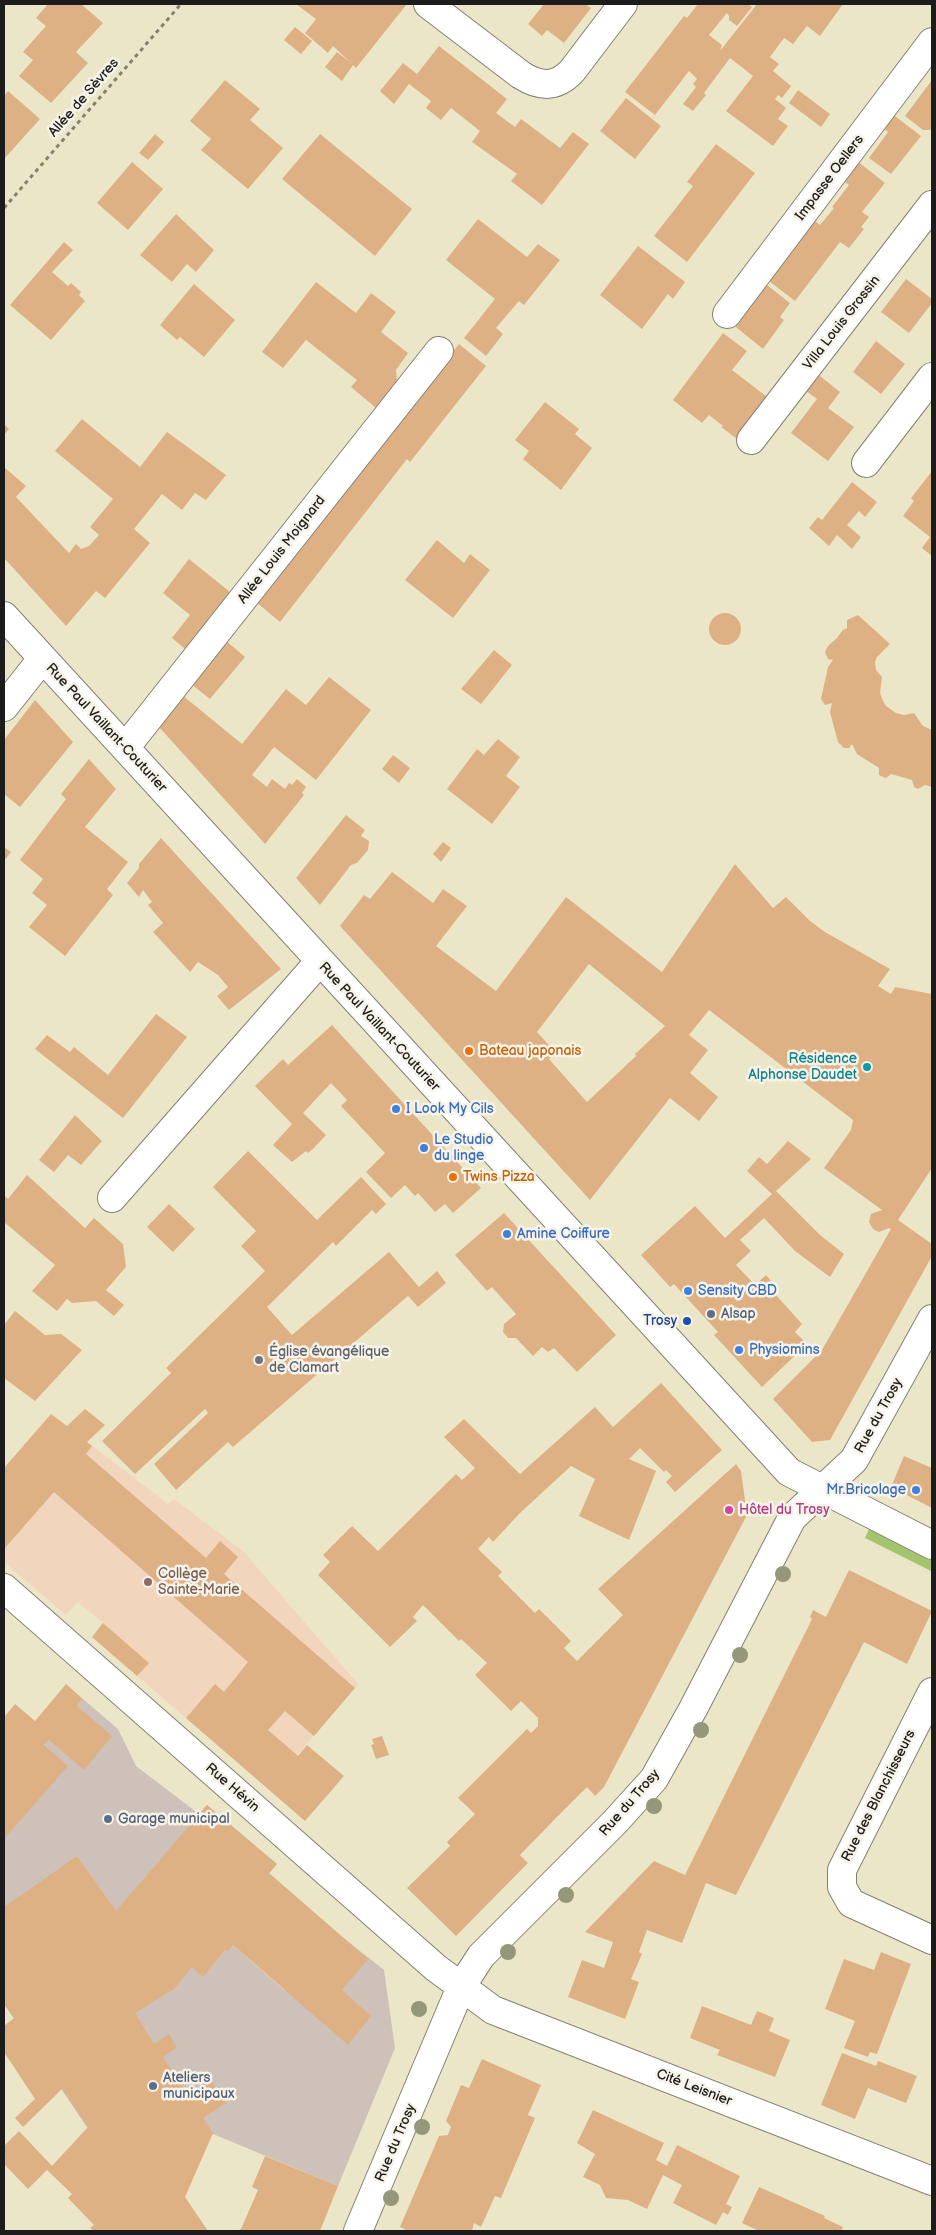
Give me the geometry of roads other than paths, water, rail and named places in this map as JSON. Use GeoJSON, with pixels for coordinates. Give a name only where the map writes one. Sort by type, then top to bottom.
{"type":"FeatureCollection","features":[{"type":"Feature","properties":{"kind":"street"},"geometry":{"type":"LineString","coordinates":[[428,4],[532,83],[544,85],[564,79],[572,71],[624,4]]}},
{"type":"Feature","properties":{"kind":"street","name":"Impasse Oellers"},"geometry":{"type":"LineString","coordinates":[[727,314],[932,42]]}},
{"type":"Feature","properties":{"kind":"street","name":"Villa Louis Grossin"},"geometry":{"type":"LineString","coordinates":[[752,440],[932,205]]}},
{"type":"Feature","properties":{"kind":"street","name":"Allée Louis Moignard"},"geometry":{"type":"LineString","coordinates":[[125,748],[439,351]]}},
{"type":"Feature","properties":{"kind":"street"},"geometry":{"type":"LineString","coordinates":[[866,463],[932,377]]}},
{"type":"Feature","properties":{"kind":"street","name":"Rue Paul Vaillant-Couturier"},"geometry":{"type":"LineString","coordinates":[[4,616],[319,962],[789,1472],[932,1545]]}},
{"type":"Feature","properties":{"kind":"street"},"geometry":{"type":"LineString","coordinates":[[4,707],[42,658]]}},
{"type":"Feature","properties":{"kind":"street"},"geometry":{"type":"LineString","coordinates":[[112,1198],[319,962]]}},
{"type":"Feature","properties":{"kind":"street","name":"Rue du Trosy"},"geometry":{"type":"LineString","coordinates":[[358,2231],[461,1987],[481,1956],[614,1823],[654,1779],[694,1709],[792,1518],[854,1460],[932,1319]]}},
{"type":"Feature","properties":{"kind":"street","name":"Rue Hévin"},"geometry":{"type":"LineString","coordinates":[[4,1588],[420,1955],[461,1987]]}},
{"type":"Feature","properties":{"kind":"street","name":"Rue des Blanchisseurs"},"geometry":{"type":"LineString","coordinates":[[932,1692],[842,1870],[842,1887],[851,1904],[932,1940]]}},
{"type":"Feature","properties":{"kind":"street","name":"Cité Leisnier"},"geometry":{"type":"LineString","coordinates":[[461,1987],[493,2010],[932,2181]]}},
{"type":"Feature","properties":{"kind":"place","name":"Bateau japonais"},"geometry":{"type":"Point","coordinates":[469,1051]}},
{"type":"Feature","properties":{"kind":"place","name":"Résidence Alphonse Daudet"},"geometry":{"type":"Point","coordinates":[867,1067]}},
{"type":"Feature","properties":{"kind":"place","name":"I Look My Cils"},"geometry":{"type":"Point","coordinates":[396,1109]}},
{"type":"Feature","properties":{"kind":"place","name":"Le Studio du linge"},"geometry":{"type":"Point","coordinates":[424,1148]}},
{"type":"Feature","properties":{"kind":"place","name":"Twins Pizza"},"geometry":{"type":"Point","coordinates":[453,1177]}},
{"type":"Feature","properties":{"kind":"place","name":"Amine Coiffure"},"geometry":{"type":"Point","coordinates":[507,1234]}},
{"type":"Feature","properties":{"kind":"place","name":"Sensity CBD"},"geometry":{"type":"Point","coordinates":[688,1291]}},
{"type":"Feature","properties":{"kind":"place","name":"Alsap"},"geometry":{"type":"Point","coordinates":[711,1314]}},
{"type":"Feature","properties":{"kind":"place","name":"Trosy"},"geometry":{"type":"Point","coordinates":[687,1321]}},
{"type":"Feature","properties":{"kind":"place","name":"Physiomins"},"geometry":{"type":"Point","coordinates":[739,1350]}},
{"type":"Feature","properties":{"kind":"place","name":"Église évangélique de Clamart"},"geometry":{"type":"Point","coordinates":[259,1360]}},
{"type":"Feature","properties":{"kind":"place","name":"Mr.Bricolage"},"geometry":{"type":"Point","coordinates":[916,1490]}},
{"type":"Feature","properties":{"kind":"place","name":"Hôtel du Trosy"},"geometry":{"type":"Point","coordinates":[729,1510]}},
{"type":"Feature","properties":{"kind":"place","name":"Collège Sainte-Marie"},"geometry":{"type":"Point","coordinates":[148,1582]}},
{"type":"Feature","properties":{"kind":"place","name":"Garage municipal"},"geometry":{"type":"Point","coordinates":[108,1819]}},
{"type":"Feature","properties":{"kind":"place","name":"Ateliers municipaux"},"geometry":{"type":"Point","coordinates":[153,2086]}}]}
